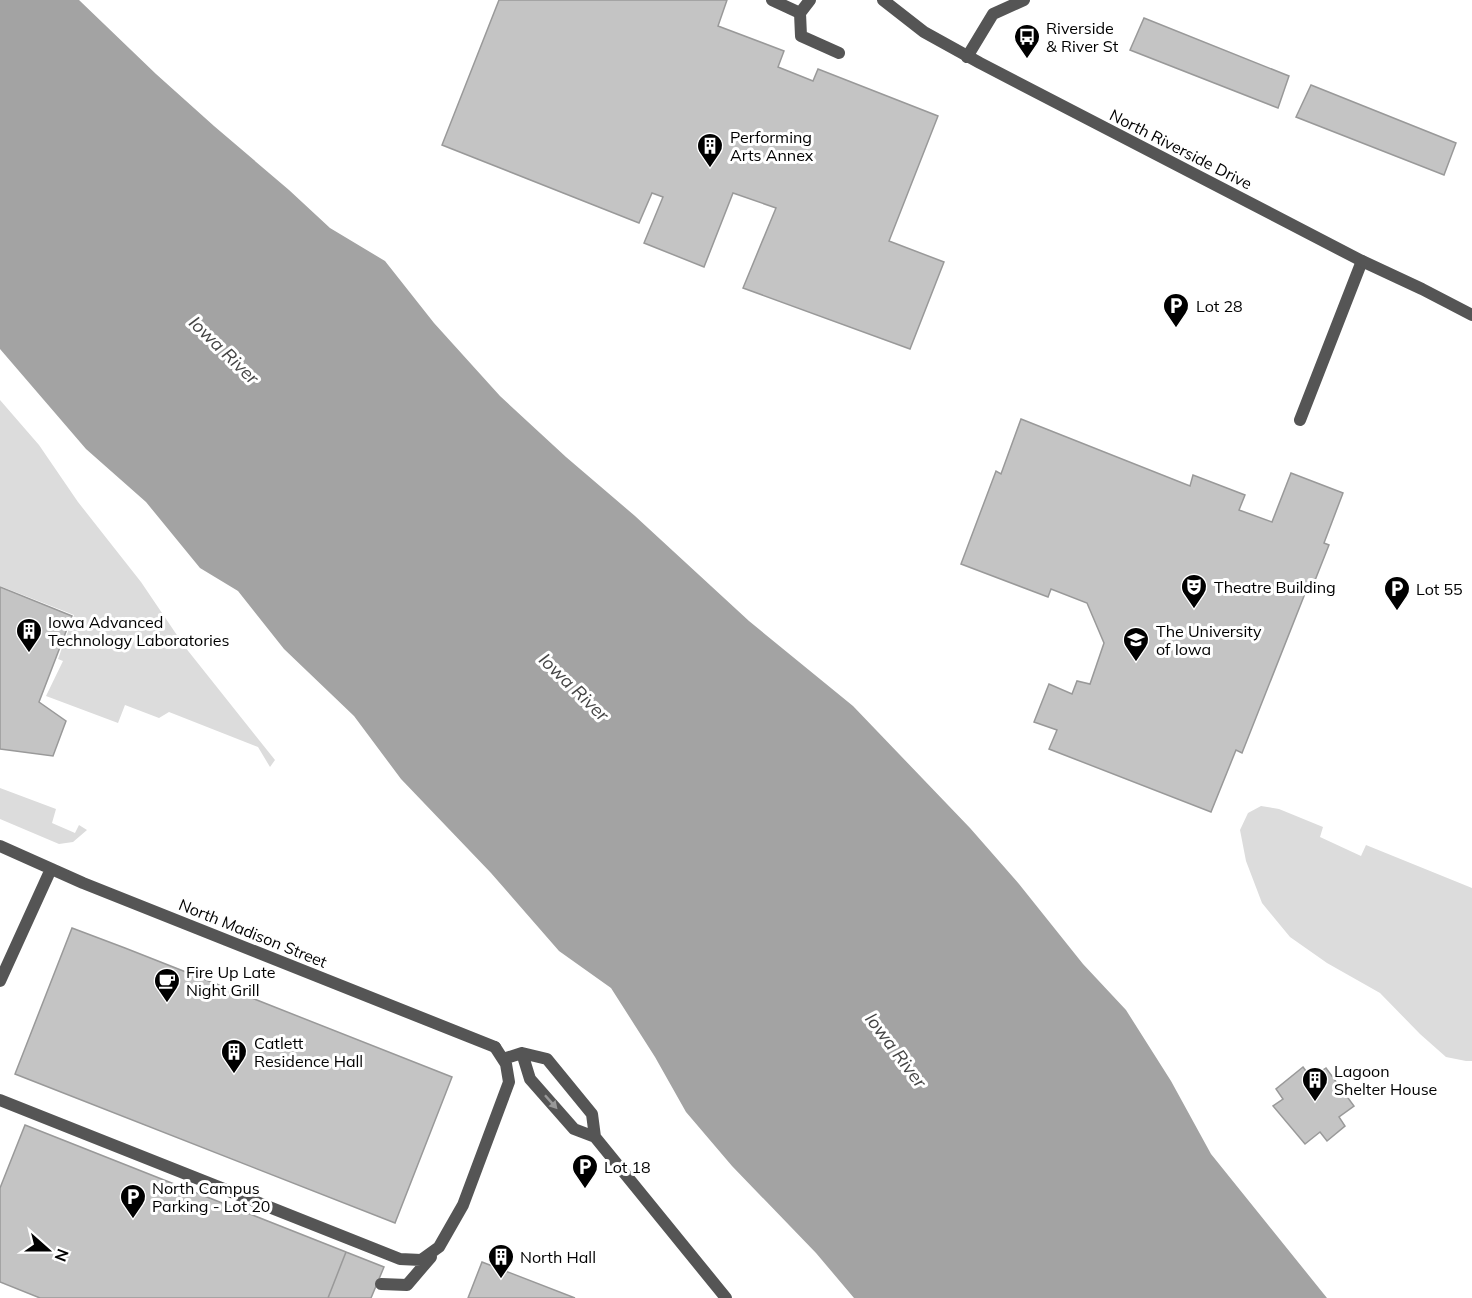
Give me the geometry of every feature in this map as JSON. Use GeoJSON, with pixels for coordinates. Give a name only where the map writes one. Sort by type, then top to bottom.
{"type":"FeatureCollection","features":[{"type":"Feature","properties":{"kind":"street"},"geometry":{"type":"LineString","coordinates":[[772,0],[800,13]]}},
{"type":"Feature","properties":{"kind":"street"},"geometry":{"type":"LineString","coordinates":[[810,0],[800,13],[801,36],[838,54]]}},
{"type":"Feature","properties":{"kind":"street","name":"North Riverside Drive"},"geometry":{"type":"LineString","coordinates":[[883,0],[924,32],[968,57],[1362,261],[1472,315]]}},
{"type":"Feature","properties":{"kind":"street"},"geometry":{"type":"LineString","coordinates":[[968,57],[993,14],[1024,0]]}},
{"type":"Feature","properties":{"kind":"street"},"geometry":{"type":"LineString","coordinates":[[1300,420],[1362,261]]}},
{"type":"Feature","properties":{"kind":"street","name":"North Madison Street"},"geometry":{"type":"LineString","coordinates":[[0,846],[51,869],[495,1047],[503,1059]]}},
{"type":"Feature","properties":{"kind":"street"},"geometry":{"type":"LineString","coordinates":[[0,981],[51,869]]}},
{"type":"Feature","properties":{"kind":"street"},"geometry":{"type":"LineString","coordinates":[[522,1053],[530,1079],[574,1129],[595,1137],[726,1298]]}},
{"type":"Feature","properties":{"kind":"street"},"geometry":{"type":"LineString","coordinates":[[381,1284],[407,1285],[440,1247],[463,1205],[509,1082],[503,1059],[522,1053],[547,1059],[592,1114],[595,1137]]}},
{"type":"Feature","properties":{"kind":"street"},"geometry":{"type":"LineString","coordinates":[[0,1100],[400,1259],[421,1260],[440,1247]]}},
{"type":"Feature","properties":{"kind":"shaded area"},"geometry":{"type":"Polygon","coordinates":[[[0,400],[39,445],[78,502],[141,582],[185,647],[275,760],[270,767],[258,747],[169,712],[159,718],[125,705],[118,723],[46,696],[63,661],[58,659],[74,615],[0,586],[0,400]]]}},
{"type":"Feature","properties":{"kind":"shaded area"},"geometry":{"type":"Polygon","coordinates":[[[0,788],[56,809],[52,823],[75,833],[79,825],[87,830],[73,842],[59,844],[0,819],[0,788]]]}},
{"type":"Feature","properties":{"kind":"shaded area"},"geometry":{"type":"Polygon","coordinates":[[[1261,806],[1279,809],[1323,827],[1320,837],[1361,856],[1366,845],[1472,888],[1472,1061],[1446,1057],[1380,993],[1327,963],[1290,937],[1262,903],[1246,861],[1240,830],[1248,813],[1261,806]]]}},
{"type":"Feature","properties":{"kind":"water","name":"Iowa River"},"geometry":{"type":"Polygon","coordinates":[[[0,0],[79,0],[156,74],[330,228],[385,261],[434,323],[500,396],[749,621],[853,706],[970,828],[1019,884],[1083,964],[1126,1010],[1171,1081],[1211,1154],[1327,1298],[854,1298],[816,1253],[732,1166],[686,1112],[655,1057],[611,988],[559,951],[491,873],[401,779],[354,716],[284,649],[238,591],[200,568],[146,502],[86,449],[0,349],[0,0]]]}},
{"type":"Feature","properties":{"kind":"building","name":"Performing Arts Annex"},"geometry":{"type":"Polygon","coordinates":[[[499,0],[727,0],[718,26],[784,51],[778,67],[813,81],[818,69],[938,116],[889,241],[944,262],[910,349],[743,288],[776,208],[733,193],[704,267],[644,243],[663,197],[652,193],[639,223],[442,145],[499,0]]]}},
{"type":"Feature","properties":{"kind":"building"},"geometry":{"type":"Polygon","coordinates":[[[1144,18],[1289,76],[1278,108],[1130,50],[1144,18]]]}},
{"type":"Feature","properties":{"kind":"building"},"geometry":{"type":"Polygon","coordinates":[[[1311,85],[1456,143],[1444,175],[1296,117],[1311,85]]]}},
{"type":"Feature","properties":{"kind":"building","name":"Theatre Building"},"geometry":{"type":"Polygon","coordinates":[[[1021,419],[1190,486],[1193,475],[1245,495],[1239,510],[1272,522],[1291,473],[1343,493],[1324,543],[1329,545],[1310,593],[1306,591],[1242,753],[1236,750],[1211,812],[1049,749],[1057,730],[1034,722],[1049,684],[1072,694],[1077,681],[1090,684],[1104,643],[1087,603],[1051,589],[1048,597],[961,564],[996,471],[1001,474],[1021,419]]]}},
{"type":"Feature","properties":{"kind":"building","name":"Iowa Advanced Technology Laboratories"},"geometry":{"type":"Polygon","coordinates":[[[0,587],[72,616],[39,702],[66,721],[53,756],[0,749],[0,587]]]}},
{"type":"Feature","properties":{"kind":"building","name":"Catlett Residence Hall"},"geometry":{"type":"Polygon","coordinates":[[[72,928],[452,1077],[395,1223],[15,1074],[72,928]]]}},
{"type":"Feature","properties":{"kind":"building","name":"Lagoon Shelter House"},"geometry":{"type":"Polygon","coordinates":[[[1303,1067],[1311,1078],[1326,1068],[1354,1106],[1339,1117],[1345,1126],[1327,1141],[1320,1132],[1305,1144],[1273,1106],[1283,1099],[1276,1089],[1303,1067]]]}},
{"type":"Feature","properties":{"kind":"building","name":"North Campus Parking - Lot 20"},"geometry":{"type":"Polygon","coordinates":[[[25,1125],[346,1252],[328,1298],[40,1298],[0,1282],[0,1188],[25,1125]]]}},
{"type":"Feature","properties":{"kind":"building"},"geometry":{"type":"Polygon","coordinates":[[[346,1252],[384,1267],[371,1298],[328,1298],[346,1252]]]}},
{"type":"Feature","properties":{"kind":"building","name":"North Hall"},"geometry":{"type":"Polygon","coordinates":[[[482,1262],[575,1298],[468,1298],[482,1262]]]}},
{"type":"Feature","properties":{"kind":"place","name":"Riverside & River St"},"geometry":{"type":"Point","coordinates":[1027,60]}},
{"type":"Feature","properties":{"kind":"place","name":"Performing Arts Annex"},"geometry":{"type":"Point","coordinates":[710,169]}},
{"type":"Feature","properties":{"kind":"place","name":"Lot 28"},"geometry":{"type":"Point","coordinates":[1176,329]}},
{"type":"Feature","properties":{"kind":"place","name":"Theatre Building"},"geometry":{"type":"Point","coordinates":[1194,610]}},
{"type":"Feature","properties":{"kind":"place","name":"Lot 55"},"geometry":{"type":"Point","coordinates":[1397,612]}},
{"type":"Feature","properties":{"kind":"place","name":"Iowa Advanced Technology Laboratories"},"geometry":{"type":"Point","coordinates":[29,654]}},
{"type":"Feature","properties":{"kind":"place","name":"The University of Iowa"},"geometry":{"type":"Point","coordinates":[1136,663]}},
{"type":"Feature","properties":{"kind":"place","name":"Fire Up Late Night Grill"},"geometry":{"type":"Point","coordinates":[167,1004]}},
{"type":"Feature","properties":{"kind":"place","name":"Catlett Residence Hall"},"geometry":{"type":"Point","coordinates":[234,1075]}},
{"type":"Feature","properties":{"kind":"place","name":"Lagoon Shelter House"},"geometry":{"type":"Point","coordinates":[1315,1103]}},
{"type":"Feature","properties":{"kind":"place","name":"Lot 18"},"geometry":{"type":"Point","coordinates":[585,1190]}},
{"type":"Feature","properties":{"kind":"place","name":"North Campus Parking - Lot 20"},"geometry":{"type":"Point","coordinates":[133,1220]}},
{"type":"Feature","properties":{"kind":"place","name":"North Hall"},"geometry":{"type":"Point","coordinates":[501,1280]}}]}
